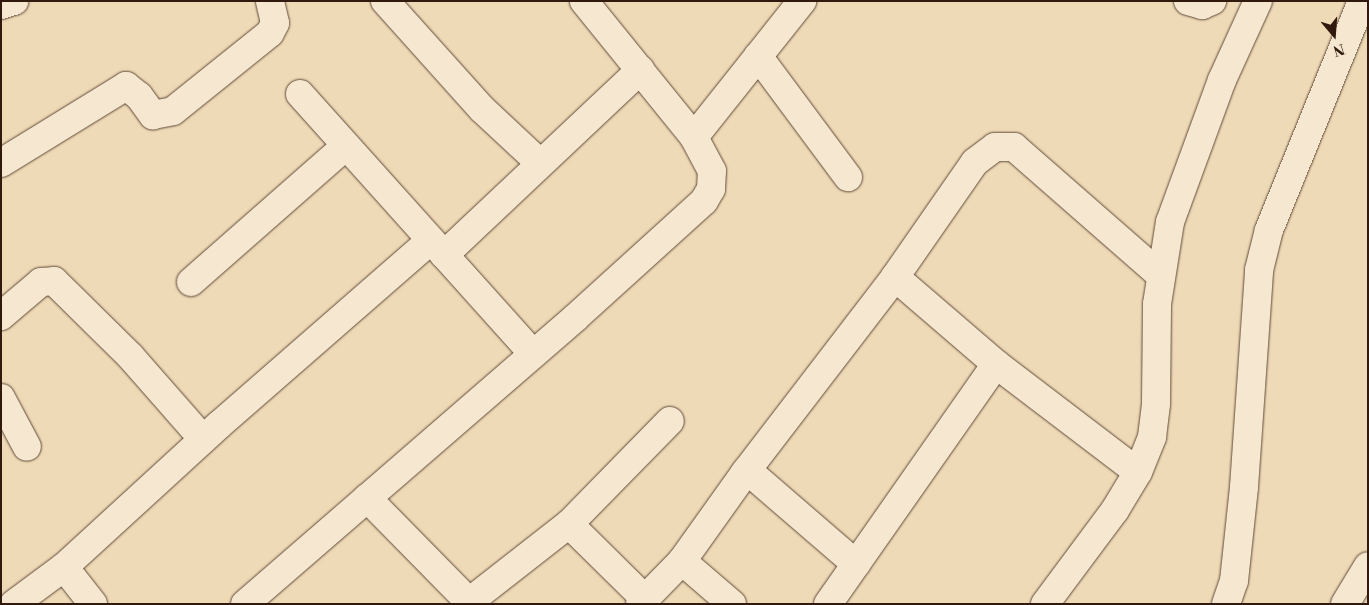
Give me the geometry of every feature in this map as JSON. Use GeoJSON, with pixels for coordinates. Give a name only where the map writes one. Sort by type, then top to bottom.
{"type":"FeatureCollection","features":[{"type":"Feature","properties":{"kind":"street"},"geometry":{"type":"LineString","coordinates":[[1,6],[14,1]]}},
{"type":"Feature","properties":{"kind":"street"},"geometry":{"type":"LineString","coordinates":[[1,163],[126,86],[139,96],[153,114],[173,111],[270,33],[275,23],[270,1]]}},
{"type":"Feature","properties":{"kind":"street"},"geometry":{"type":"LineString","coordinates":[[385,1],[482,109],[540,163]]}},
{"type":"Feature","properties":{"kind":"street"},"geometry":{"type":"LineString","coordinates":[[245,604],[533,354],[704,201],[711,189],[712,171],[694,137],[584,1]]}},
{"type":"Feature","properties":{"kind":"street"},"geometry":{"type":"LineString","coordinates":[[694,137],[802,1]]}},
{"type":"Feature","properties":{"kind":"street"},"geometry":{"type":"LineString","coordinates":[[1188,1],[1202,5],[1212,1]]}},
{"type":"Feature","properties":{"kind":"street"},"geometry":{"type":"LineString","coordinates":[[1045,604],[1115,510],[1138,472],[1152,437],[1160,275],[1170,222],[1222,80],[1258,1]]}},
{"type":"Feature","properties":{"kind":"street"},"geometry":{"type":"LineString","coordinates":[[1226,604],[1234,581],[1243,497],[1259,270],[1269,230],[1362,1]]}},
{"type":"Feature","properties":{"kind":"street"},"geometry":{"type":"LineString","coordinates":[[758,56],[848,177]]}},
{"type":"Feature","properties":{"kind":"street"},"geometry":{"type":"LineString","coordinates":[[14,604],[64,566],[203,439],[540,163],[640,70]]}},
{"type":"Feature","properties":{"kind":"street"},"geometry":{"type":"LineString","coordinates":[[300,94],[533,354]]}},
{"type":"Feature","properties":{"kind":"street"},"geometry":{"type":"LineString","coordinates":[[569,524],[643,601],[682,561],[747,470],[895,278],[975,162],[996,147],[1006,145],[1014,147],[1160,275]]}},
{"type":"Feature","properties":{"kind":"street"},"geometry":{"type":"LineString","coordinates":[[191,282],[346,146]]}},
{"type":"Feature","properties":{"kind":"street"},"geometry":{"type":"LineString","coordinates":[[895,278],[996,364],[1138,472]]}},
{"type":"Feature","properties":{"kind":"street"},"geometry":{"type":"LineString","coordinates":[[1,316],[41,282],[54,281],[131,357],[203,439]]}},
{"type":"Feature","properties":{"kind":"street"},"geometry":{"type":"LineString","coordinates":[[828,604],[996,364]]}},
{"type":"Feature","properties":{"kind":"street"},"geometry":{"type":"LineString","coordinates":[[1,398],[27,447]]}},
{"type":"Feature","properties":{"kind":"street"},"geometry":{"type":"LineString","coordinates":[[367,498],[464,601],[569,524],[670,420]]}},
{"type":"Feature","properties":{"kind":"street"},"geometry":{"type":"LineString","coordinates":[[747,470],[856,564]]}},
{"type":"Feature","properties":{"kind":"street"},"geometry":{"type":"LineString","coordinates":[[682,561],[732,604]]}},
{"type":"Feature","properties":{"kind":"street"},"geometry":{"type":"LineString","coordinates":[[64,566],[94,604]]}},
{"type":"Feature","properties":{"kind":"street"},"geometry":{"type":"LineString","coordinates":[[1345,604],[1368,566]]}}]}
